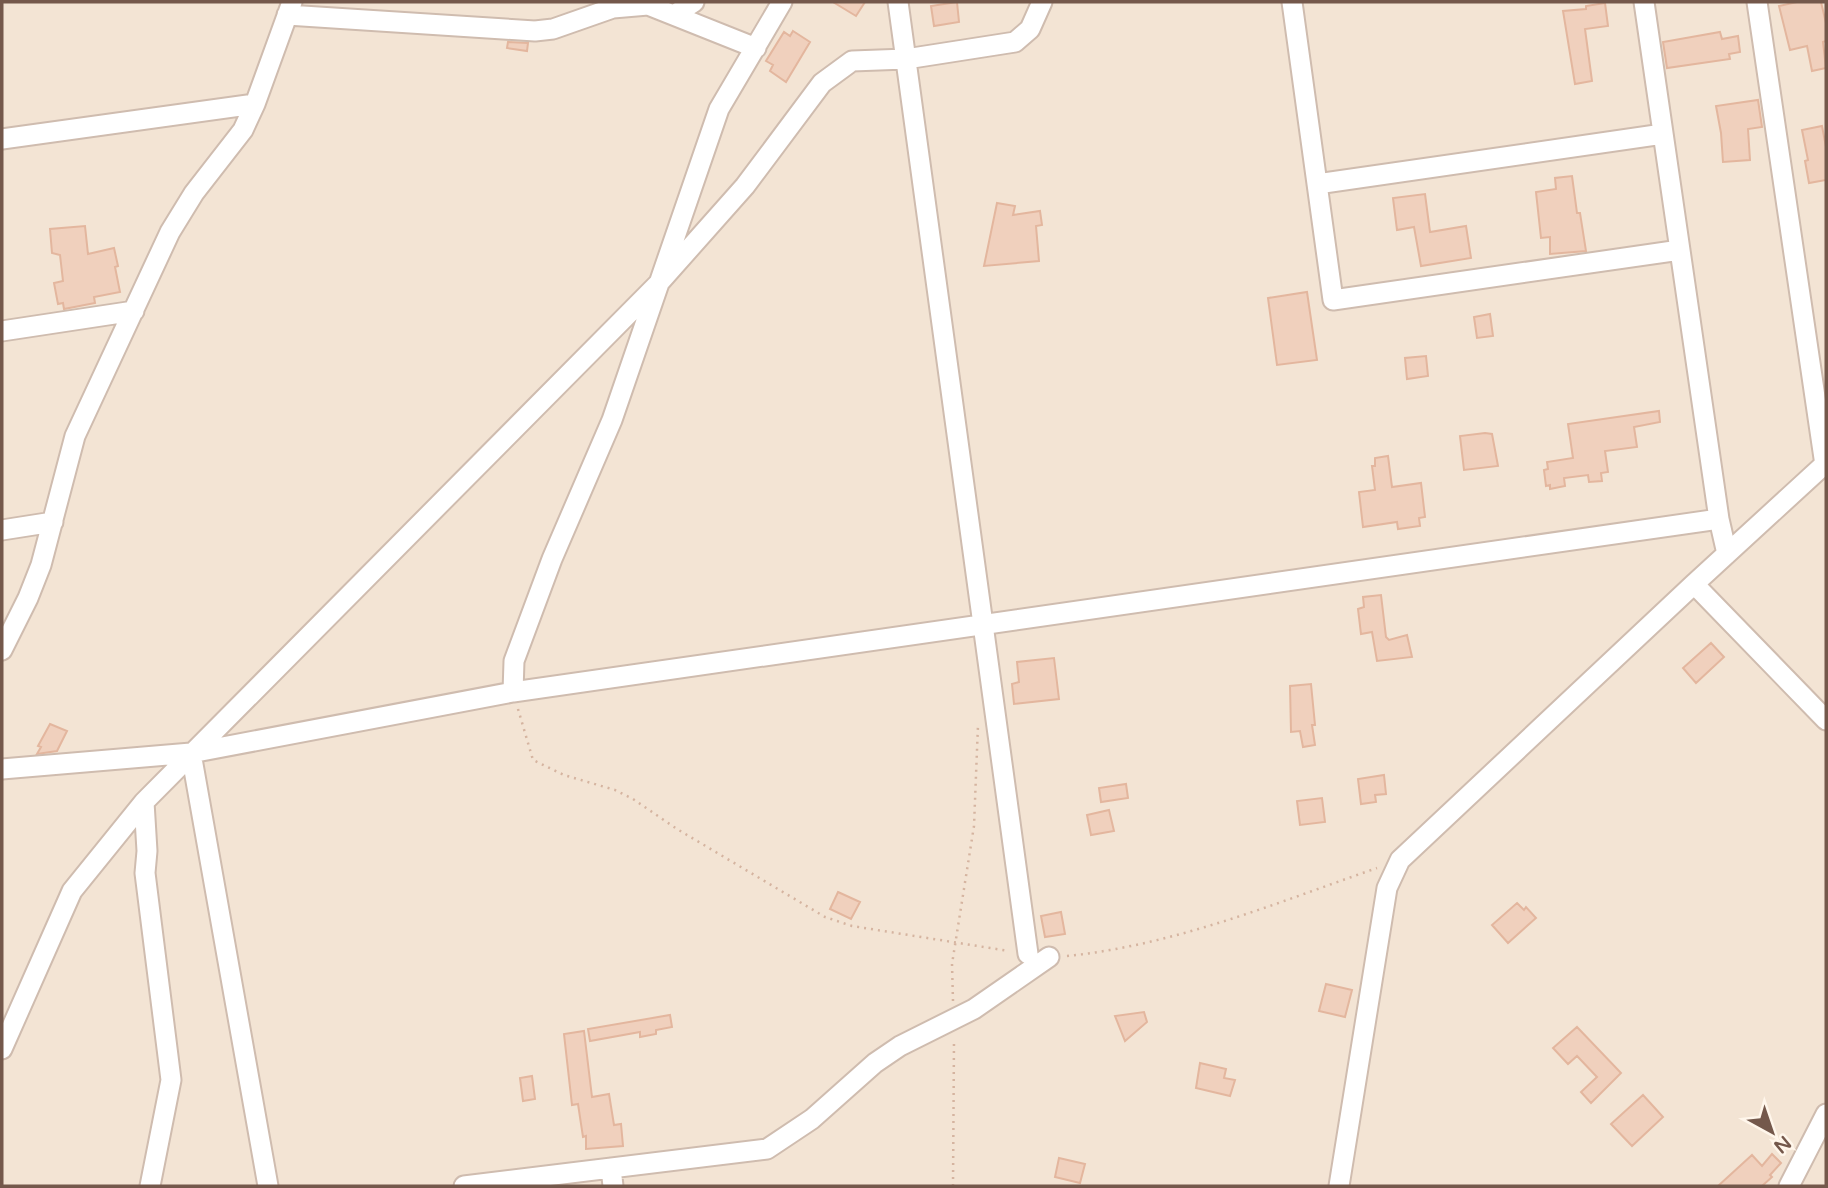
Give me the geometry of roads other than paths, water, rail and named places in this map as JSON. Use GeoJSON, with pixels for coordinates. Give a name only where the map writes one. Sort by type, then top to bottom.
{"type":"FeatureCollection","features":[{"type":"Feature","properties":{"kind":"street"},"geometry":{"type":"LineString","coordinates":[[674,15],[694,2]]}},
{"type":"Feature","properties":{"kind":"street"},"geometry":{"type":"LineString","coordinates":[[513,692],[514,661],[552,559],[612,420],[719,109],[782,2]]}},
{"type":"Feature","properties":{"kind":"street"},"geometry":{"type":"LineString","coordinates":[[898,2],[1028,954]]}},
{"type":"Feature","properties":{"kind":"street"},"geometry":{"type":"LineString","coordinates":[[2,1049],[72,891],[144,802],[658,284],[745,186],[822,83],[852,61],[906,59],[1014,42],[1030,29],[1042,2]]}},
{"type":"Feature","properties":{"kind":"street"},"geometry":{"type":"LineString","coordinates":[[1294,2],[1333,300],[1680,250]]}},
{"type":"Feature","properties":{"kind":"street"},"geometry":{"type":"LineString","coordinates":[[1644,2],[1719,519],[1727,554]]}},
{"type":"Feature","properties":{"kind":"street"},"geometry":{"type":"LineString","coordinates":[[1339,1186],[1387,888],[1400,860],[1694,583],[1826,464],[1757,2]]}},
{"type":"Feature","properties":{"kind":"street"},"geometry":{"type":"LineString","coordinates":[[2,650],[29,598],[53,522],[75,436],[170,232],[194,193],[243,130],[290,9],[535,31],[552,29],[613,8],[648,5],[755,48]]}},
{"type":"Feature","properties":{"kind":"street"},"geometry":{"type":"LineString","coordinates":[[2,139],[255,104]]}},
{"type":"Feature","properties":{"kind":"street"},"geometry":{"type":"LineString","coordinates":[[1317,184],[1663,134]]}},
{"type":"Feature","properties":{"kind":"street"},"geometry":{"type":"LineString","coordinates":[[2,331],[134,311]]}},
{"type":"Feature","properties":{"kind":"street"},"geometry":{"type":"LineString","coordinates":[[2,769],[191,753],[513,692],[1719,519]]}},
{"type":"Feature","properties":{"kind":"street"},"geometry":{"type":"LineString","coordinates":[[2,530],[53,522]]}},
{"type":"Feature","properties":{"kind":"street"},"geometry":{"type":"LineString","coordinates":[[1694,583],[1826,720]]}},
{"type":"Feature","properties":{"kind":"street"},"geometry":{"type":"LineString","coordinates":[[191,753],[268,1186]]}},
{"type":"Feature","properties":{"kind":"street"},"geometry":{"type":"LineString","coordinates":[[144,802],[145,873],[172,1080],[150,1186]]}},
{"type":"Feature","properties":{"kind":"street"},"geometry":{"type":"LineString","coordinates":[[475,1186],[612,1177],[767,1149],[812,1119],[892,1051],[953,1021],[1049,957]]}},
{"type":"Feature","properties":{"kind":"street"},"geometry":{"type":"LineString","coordinates":[[1789,1186],[1826,1114]]}}]}
